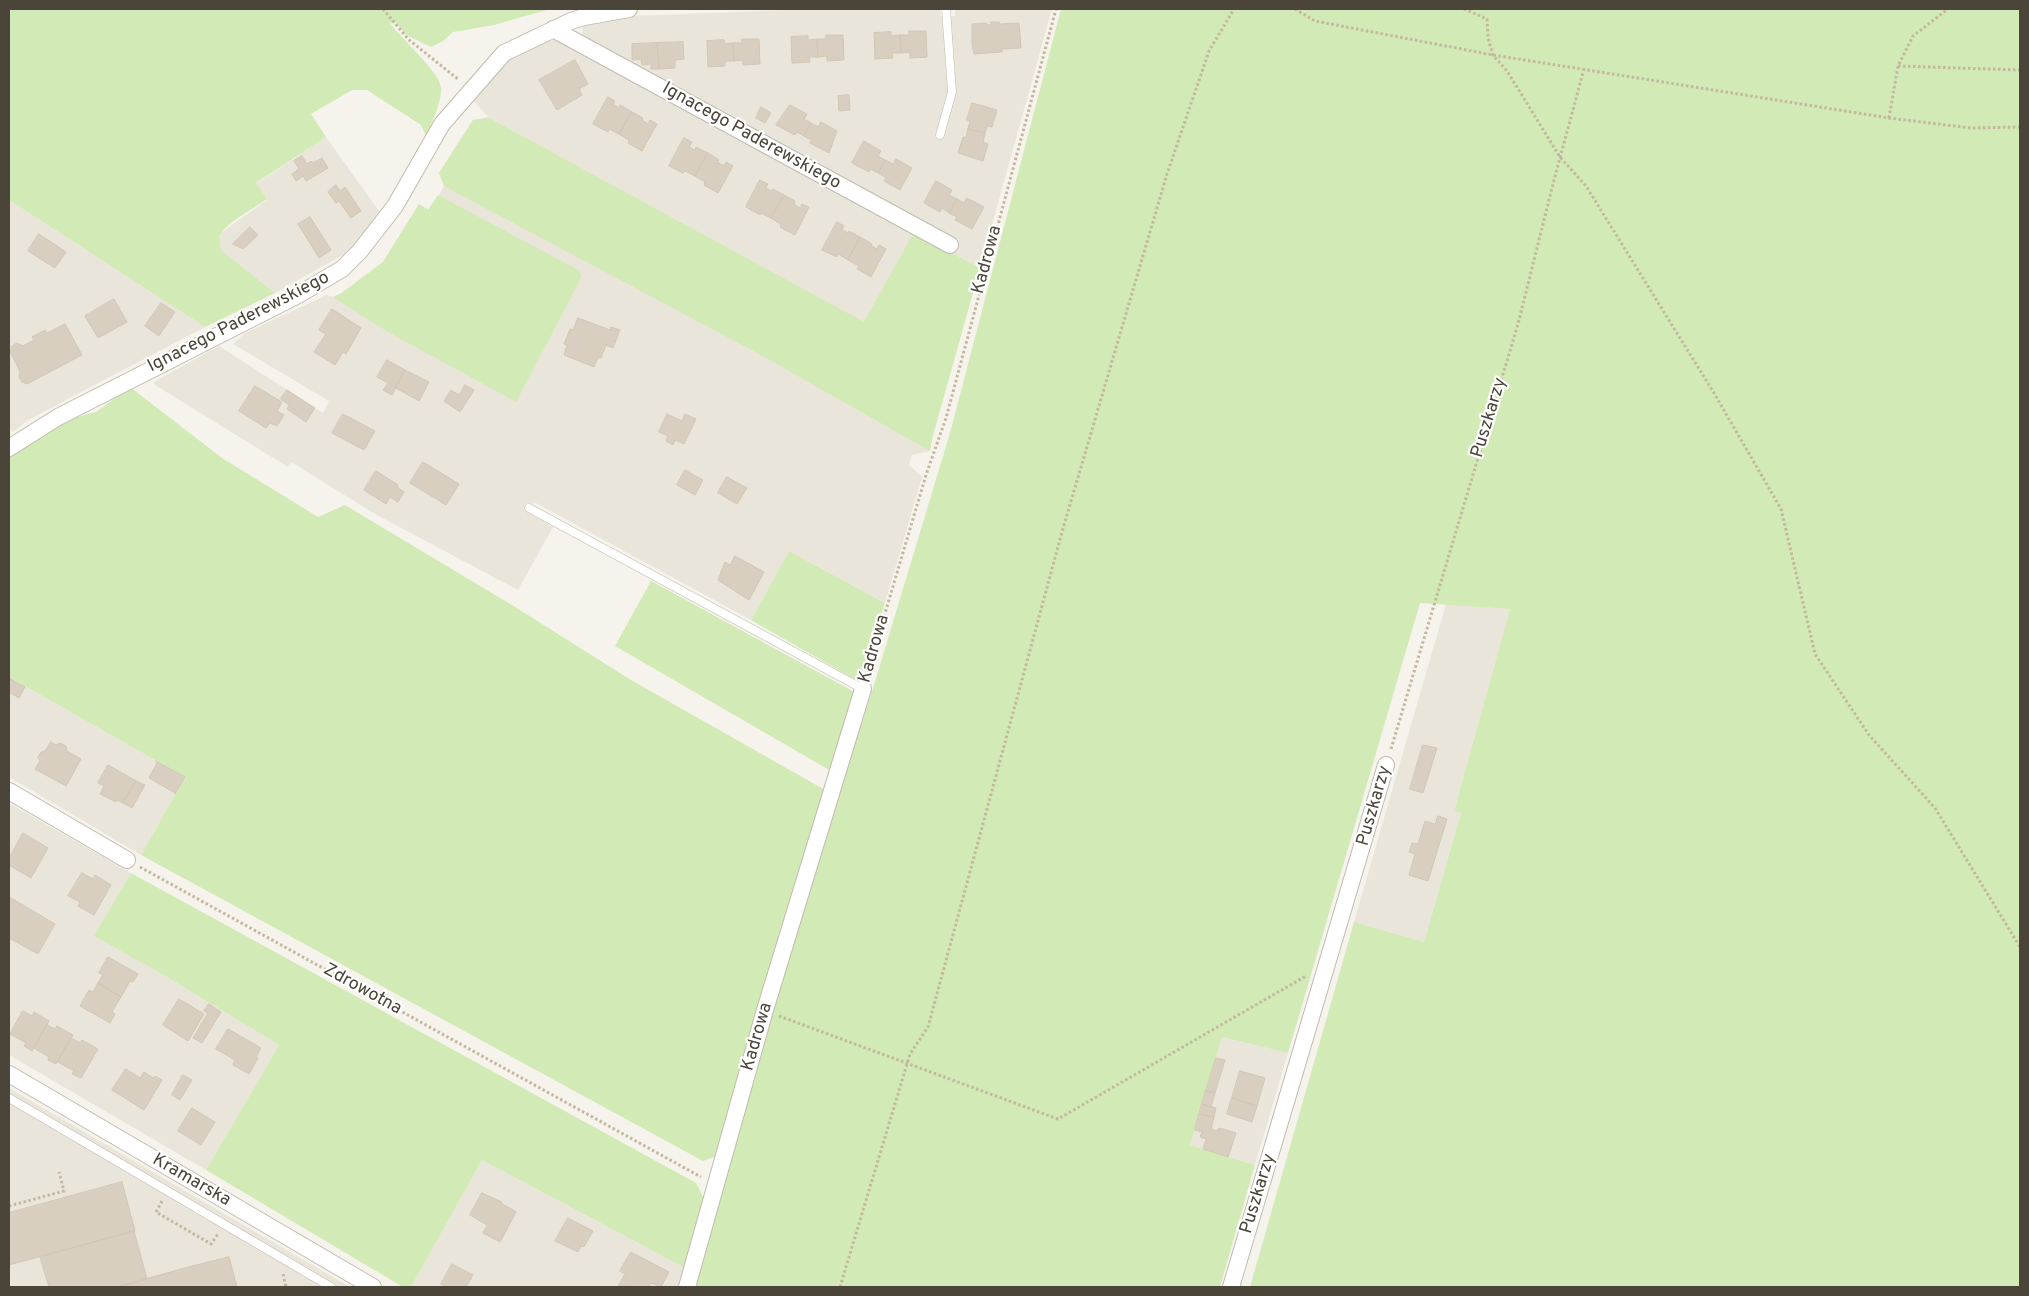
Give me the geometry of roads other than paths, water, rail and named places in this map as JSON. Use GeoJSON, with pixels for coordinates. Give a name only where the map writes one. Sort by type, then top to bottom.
{"type":"FeatureCollection","features":[{"type":"Feature","properties":{"kind":"street","name":"Ignacego Paderewskiego"},"geometry":{"type":"LineString","coordinates":[[9,448],[58,417],[298,295],[342,269],[360,252],[395,206],[436,132],[504,53],[553,29],[584,17],[629,9]]}},
{"type":"Feature","properties":{"kind":"street","name":"Ignacego Paderewskiego"},"geometry":{"type":"LineString","coordinates":[[553,29],[950,244]]}},
{"type":"Feature","properties":{"kind":"street","name":"Kadrowa"},"geometry":{"type":"LineString","coordinates":[[687,1287],[765,1010],[863,689]]}},
{"type":"Feature","properties":{"kind":"street","name":"Puszkarzy"},"geometry":{"type":"LineString","coordinates":[[1230,1287],[1386,766]]}},
{"type":"Feature","properties":{"kind":"street"},"geometry":{"type":"LineString","coordinates":[[9,791],[126,860]]}},
{"type":"Feature","properties":{"kind":"street","name":"Kramarska"},"geometry":{"type":"LineString","coordinates":[[9,1074],[373,1287]]}},
{"type":"Feature","properties":{"kind":"lane"},"geometry":{"type":"LineString","coordinates":[[940,135],[952,92],[946,9]]}},
{"type":"Feature","properties":{"kind":"lane"},"geometry":{"type":"LineString","coordinates":[[529,508],[863,689]]}},
{"type":"Feature","properties":{"kind":"lane"},"geometry":{"type":"LineString","coordinates":[[9,1098],[331,1287]]}}]}
